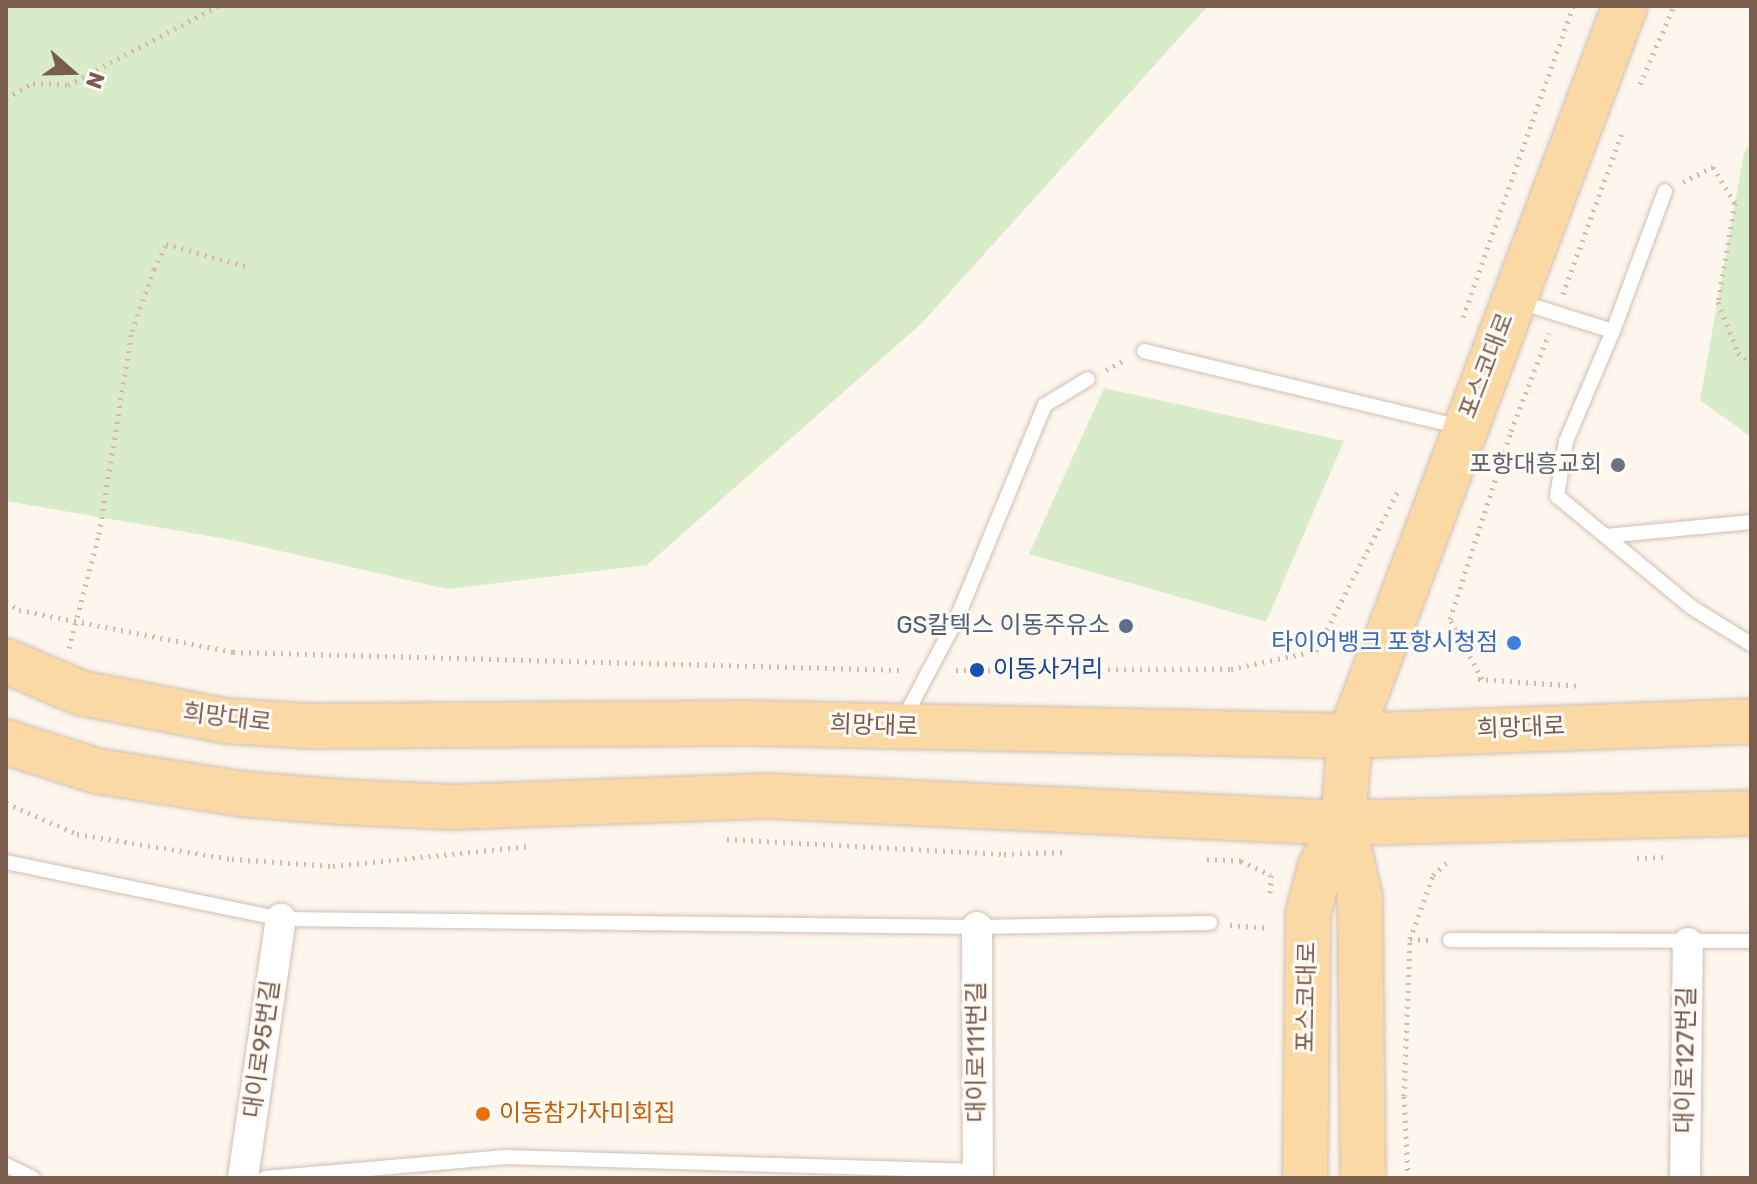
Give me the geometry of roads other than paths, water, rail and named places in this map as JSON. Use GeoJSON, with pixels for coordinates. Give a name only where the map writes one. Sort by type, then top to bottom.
{"type":"FeatureCollection","features":[{"type":"Feature","properties":{"kind":"main road","name":"포스코대로"},"geometry":{"type":"LineString","coordinates":[[1363,1178],[1360,897],[1343,823],[1350,736],[1625,6]]}},
{"type":"Feature","properties":{"kind":"main road","name":"희망대로"},"geometry":{"type":"LineString","coordinates":[[6,661],[81,693],[226,721],[281,724],[899,727],[1350,736],[1751,721]]}},
{"type":"Feature","properties":{"kind":"main road"},"geometry":{"type":"LineString","coordinates":[[6,742],[97,771],[242,794],[452,807],[768,796],[1343,823],[1751,813]]}},
{"type":"Feature","properties":{"kind":"main road","name":"포스코대로"},"geometry":{"type":"LineString","coordinates":[[1305,1178],[1308,914],[1320,868],[1343,823]]}},
{"type":"Feature","properties":{"kind":"street","name":"대이로95번길"},"geometry":{"type":"LineString","coordinates":[[243,1178],[281,919]]}},
{"type":"Feature","properties":{"kind":"street","name":"대이로111번길"},"geometry":{"type":"LineString","coordinates":[[977,927],[978,1174]]}},
{"type":"Feature","properties":{"kind":"street","name":"대이로127번길"},"geometry":{"type":"LineString","coordinates":[[1685,1178],[1688,943]]}},
{"type":"Feature","properties":{"kind":"lane"},"geometry":{"type":"LineString","coordinates":[[1665,191],[1613,331],[1566,441],[1557,496],[1691,607],[1751,644]]}},
{"type":"Feature","properties":{"kind":"lane"},"geometry":{"type":"LineString","coordinates":[[1513,300],[1613,331]]}},
{"type":"Feature","properties":{"kind":"lane"},"geometry":{"type":"LineString","coordinates":[[1144,351],[1464,428]]}},
{"type":"Feature","properties":{"kind":"lane"},"geometry":{"type":"LineString","coordinates":[[899,727],[930,670],[1013,492],[1045,405],[1088,379]]}},
{"type":"Feature","properties":{"kind":"lane"},"geometry":{"type":"LineString","coordinates":[[1606,536],[1751,522]]}},
{"type":"Feature","properties":{"kind":"lane"},"geometry":{"type":"LineString","coordinates":[[6,862],[281,919],[977,927],[1210,923]]}},
{"type":"Feature","properties":{"kind":"lane"},"geometry":{"type":"LineString","coordinates":[[1450,940],[1751,941]]}},
{"type":"Feature","properties":{"kind":"lane"},"geometry":{"type":"LineString","coordinates":[[265,1178],[503,1157],[978,1174]]}},
{"type":"Feature","properties":{"kind":"lane"},"geometry":{"type":"LineString","coordinates":[[6,1165],[33,1178]]}},
{"type":"Feature","properties":{"kind":"place","name":"포항대흥교회"},"geometry":{"type":"Point","coordinates":[1618,465]}},
{"type":"Feature","properties":{"kind":"place","name":"GS칼텍스 이동주유소"},"geometry":{"type":"Point","coordinates":[1126,626]}},
{"type":"Feature","properties":{"kind":"place","name":"타이어뱅크 포항시청점"},"geometry":{"type":"Point","coordinates":[1514,643]}},
{"type":"Feature","properties":{"kind":"place","name":"이동사거리"},"geometry":{"type":"Point","coordinates":[977,670]}},
{"type":"Feature","properties":{"kind":"place","name":"이동참가자미회집"},"geometry":{"type":"Point","coordinates":[483,1114]}}]}
